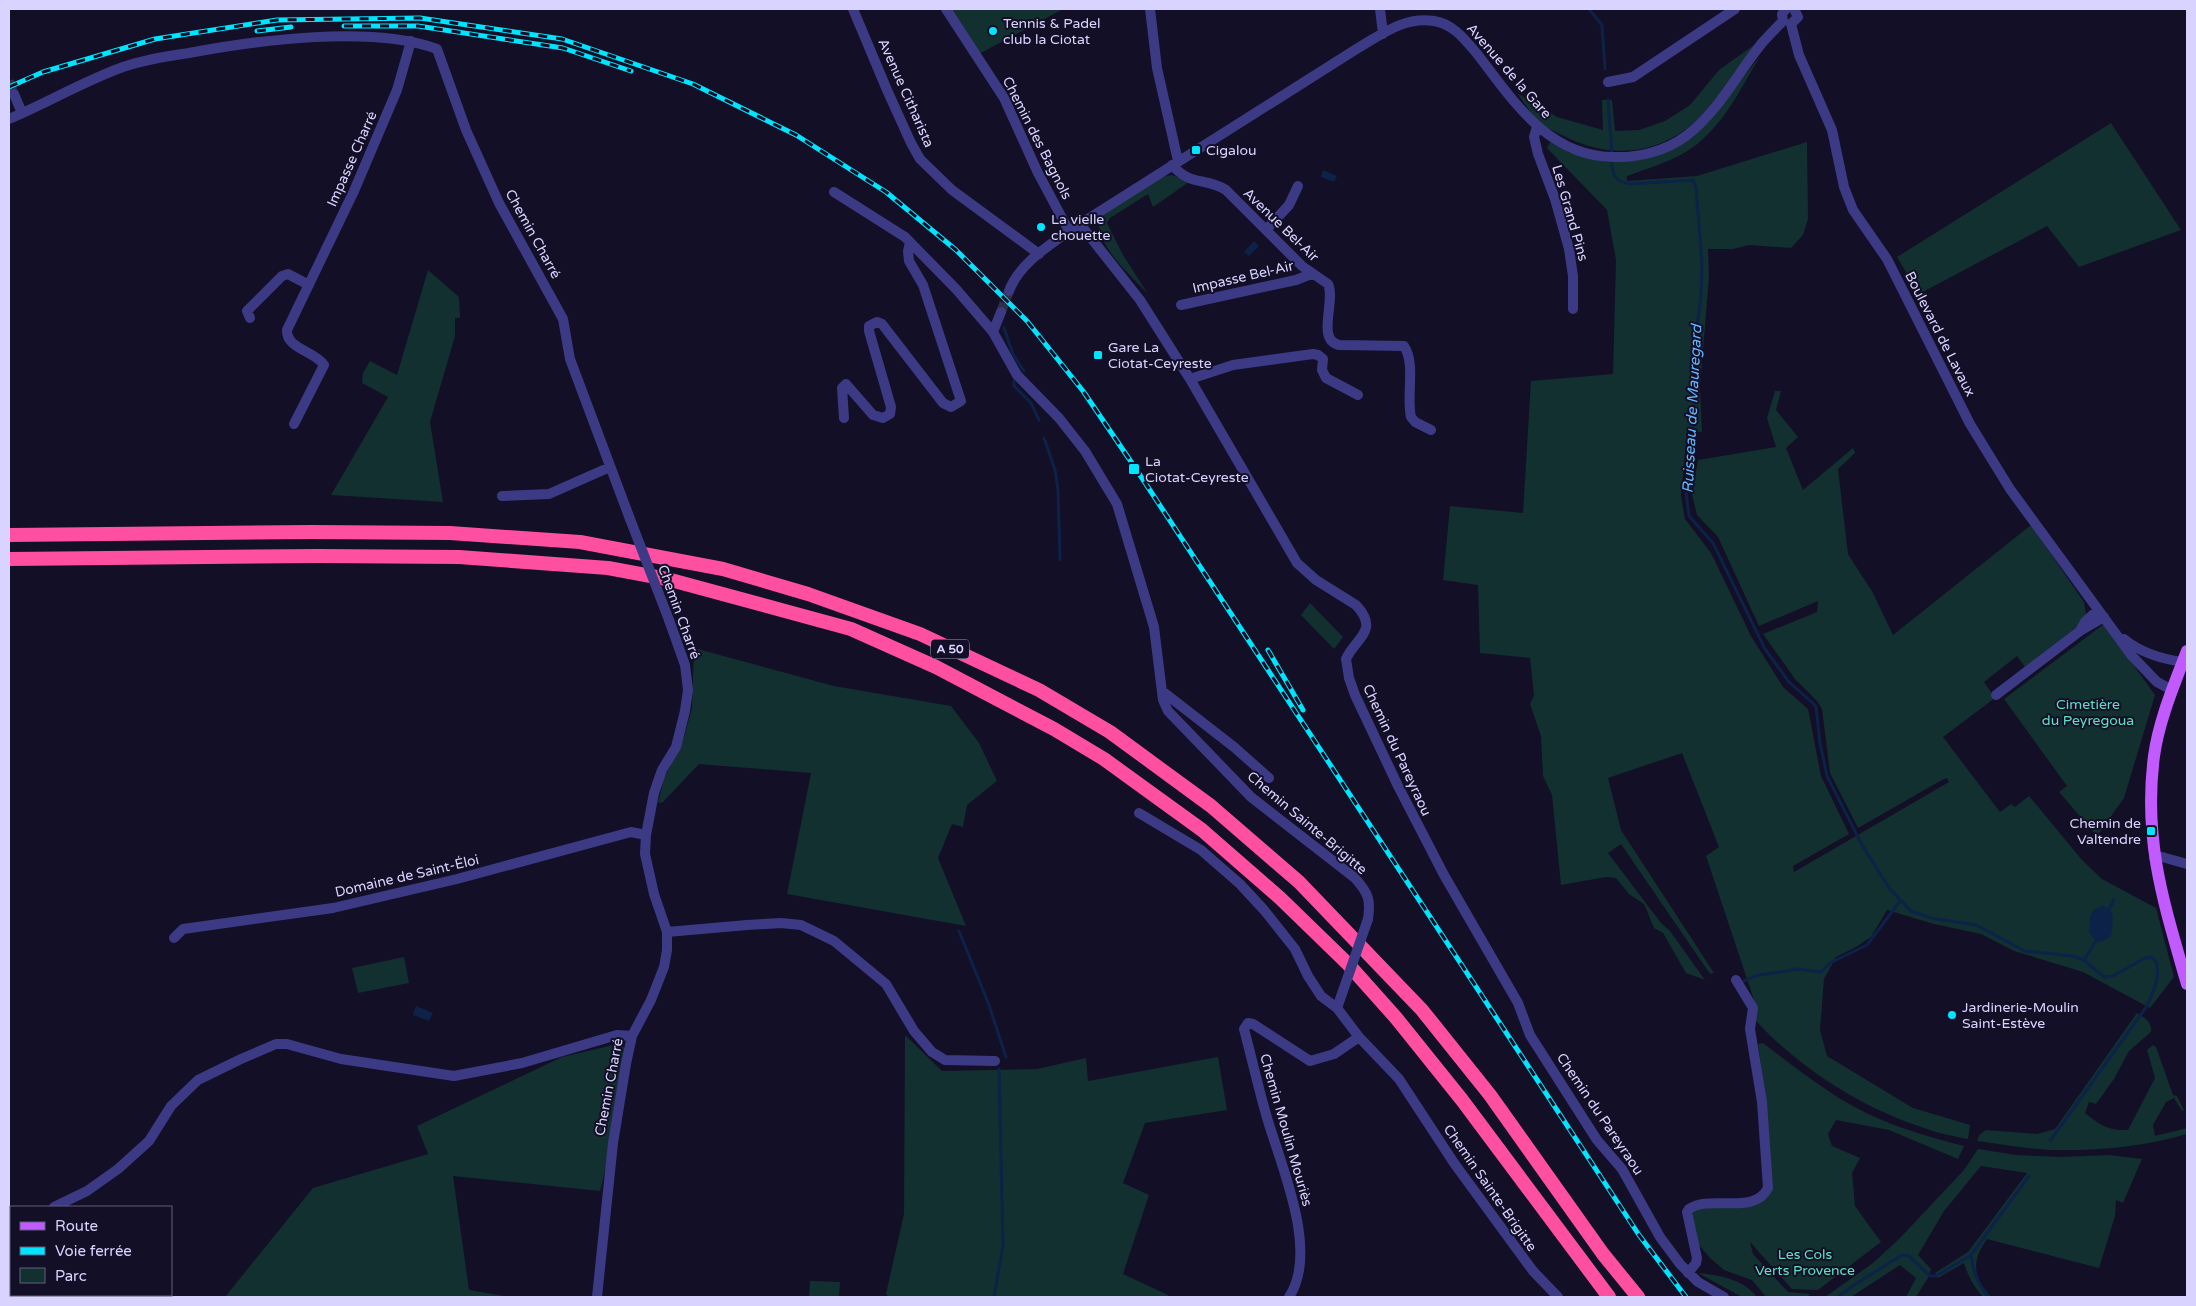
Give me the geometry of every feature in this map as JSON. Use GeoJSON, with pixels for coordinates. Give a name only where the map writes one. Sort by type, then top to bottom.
{"type":"FeatureCollection","features":[{"type":"Feature","properties":{"kind":"highway","name":"A 50"},"geometry":{"type":"LineString","coordinates":[[9,534],[450,533],[580,542],[723,568],[817,597],[920,634],[1039,690],[1110,732],[1212,806],[1299,882],[1422,1010],[1490,1094],[1603,1254],[1638,1297]]}},
{"type":"Feature","properties":{"kind":"highway","name":"A 50"},"geometry":{"type":"LineString","coordinates":[[9,559],[318,556],[459,557],[608,568],[667,579],[851,629],[936,667],[1054,729],[1104,759],[1202,830],[1280,898],[1348,964],[1403,1027],[1462,1100],[1609,1297]]}},
{"type":"Feature","properties":{"kind":"main road"},"geometry":{"type":"LineString","coordinates":[[2185,657],[2172,690],[2154,756],[2151,813],[2154,858],[2159,886],[2187,984]]}},
{"type":"Feature","properties":{"kind":"street","name":"Avenue Citharista"},"geometry":{"type":"LineString","coordinates":[[853,9],[911,144],[920,159],[952,190],[1038,254]]}},
{"type":"Feature","properties":{"kind":"street","name":"Chemin des Bagnols"},"geometry":{"type":"LineString","coordinates":[[946,9],[1004,98],[1038,173],[1070,231]]}},
{"type":"Feature","properties":{"kind":"street"},"geometry":{"type":"LineString","coordinates":[[1150,9],[1158,68],[1175,163]]}},
{"type":"Feature","properties":{"kind":"street"},"geometry":{"type":"LineString","coordinates":[[1380,9],[1383,34]]}},
{"type":"Feature","properties":{"kind":"street"},"geometry":{"type":"LineString","coordinates":[[1608,82],[1634,77],[1735,9]]}},
{"type":"Feature","properties":{"kind":"street","name":"Avenue de la Gare"},"geometry":{"type":"LineString","coordinates":[[1038,254],[1080,224],[1175,163],[1383,34],[1410,21],[1435,21],[1458,32],[1519,109],[1537,127],[1569,148],[1602,157],[1625,158],[1646,154],[1668,146],[1684,137],[1698,125],[1712,111],[1762,43],[1787,22],[1797,19],[1791,9]]}},
{"type":"Feature","properties":{"kind":"street"},"geometry":{"type":"LineString","coordinates":[[1787,22],[1781,16],[1791,9]]}},
{"type":"Feature","properties":{"kind":"street","name":"Boulevard de Lavaux"},"geometry":{"type":"LineString","coordinates":[[1787,22],[1799,55],[1832,130],[1844,187],[1853,210],[1887,259],[1970,424],[2010,489],[2101,614],[2139,664],[2158,682],[2172,690]]}},
{"type":"Feature","properties":{"kind":"street"},"geometry":{"type":"LineString","coordinates":[[9,119],[124,67],[160,58],[271,41],[347,37],[411,41]]}},
{"type":"Feature","properties":{"kind":"street","name":"Chemin Charré"},"geometry":{"type":"LineString","coordinates":[[411,41],[437,49],[466,130],[499,203],[563,319],[570,359],[685,665],[688,690],[685,711],[676,747],[662,770],[654,793],[646,835],[645,854],[654,894],[667,932],[664,967],[651,1000],[632,1036],[612,1143],[597,1297]]}},
{"type":"Feature","properties":{"kind":"street","name":"Impasse Charré"},"geometry":{"type":"LineString","coordinates":[[294,424],[324,365],[319,358],[290,342],[287,330],[354,191],[397,90],[411,41]]}},
{"type":"Feature","properties":{"kind":"street"},"geometry":{"type":"LineString","coordinates":[[14,94],[22,113]]}},
{"type":"Feature","properties":{"kind":"street","name":"Les Grand Pins"},"geometry":{"type":"LineString","coordinates":[[1537,127],[1534,137],[1538,154],[1555,199],[1569,249],[1573,276],[1573,309]]}},
{"type":"Feature","properties":{"kind":"street","name":"Avenue Bel-Air"},"geometry":{"type":"LineString","coordinates":[[1175,163],[1182,176],[1191,180],[1216,185],[1226,190],[1311,274],[1326,282],[1330,288],[1331,301],[1327,328],[1332,342],[1339,345],[1401,345],[1406,348],[1410,376],[1411,417],[1415,422],[1431,430]]}},
{"type":"Feature","properties":{"kind":"street"},"geometry":{"type":"LineString","coordinates":[[1266,230],[1289,205],[1298,186]]}},
{"type":"Feature","properties":{"kind":"street","name":"Chemin Sainte-Brigitte"},"geometry":{"type":"LineString","coordinates":[[834,192],[872,215],[910,243],[956,289],[993,332],[1016,375],[1059,418],[1102,476],[1117,504],[1154,627],[1162,691],[1168,711],[1251,797],[1294,832],[1331,858],[1360,883],[1364,889],[1370,903],[1368,919],[1337,1008]]}},
{"type":"Feature","properties":{"kind":"street","name":"Chemin du Pareyraou"},"geometry":{"type":"LineString","coordinates":[[1080,224],[1140,300],[1190,379],[1297,563],[1316,580],[1361,610],[1367,625],[1367,632],[1349,653],[1346,660],[1355,695],[1398,786],[1444,875],[1518,1003],[1530,1034],[1597,1140],[1622,1169],[1660,1238],[1688,1273],[1698,1282],[1724,1297]]}},
{"type":"Feature","properties":{"kind":"street"},"geometry":{"type":"LineString","coordinates":[[844,418],[842,388],[846,384],[872,415],[883,418],[890,414],[891,408],[869,332],[869,326],[877,322],[882,324],[943,403],[951,407],[960,404],[961,401],[923,286],[909,261],[908,251],[910,243]]}},
{"type":"Feature","properties":{"kind":"street"},"geometry":{"type":"LineString","coordinates":[[1009,291],[1018,273],[1038,254]]}},
{"type":"Feature","properties":{"kind":"street"},"geometry":{"type":"LineString","coordinates":[[250,318],[248,311],[282,276],[288,274],[309,284]]}},
{"type":"Feature","properties":{"kind":"street","name":"Impasse Bel-Air"},"geometry":{"type":"LineString","coordinates":[[1181,304],[1296,280],[1311,274]]}},
{"type":"Feature","properties":{"kind":"street"},"geometry":{"type":"LineString","coordinates":[[993,332],[1001,312]]}},
{"type":"Feature","properties":{"kind":"street"},"geometry":{"type":"LineString","coordinates":[[1190,379],[1233,365],[1318,354],[1323,359],[1322,370],[1326,378],[1358,395]]}},
{"type":"Feature","properties":{"kind":"street"},"geometry":{"type":"LineString","coordinates":[[502,496],[549,494],[610,468]]}},
{"type":"Feature","properties":{"kind":"street"},"geometry":{"type":"LineString","coordinates":[[1996,696],[2101,614]]}},
{"type":"Feature","properties":{"kind":"street","name":"Boulevard de Lavaux"},"geometry":{"type":"LineString","coordinates":[[2115,632],[2132,646],[2148,654],[2185,657]]}},
{"type":"Feature","properties":{"kind":"street"},"geometry":{"type":"LineString","coordinates":[[2139,664],[2148,654]]}},
{"type":"Feature","properties":{"kind":"street"},"geometry":{"type":"LineString","coordinates":[[1162,691],[1234,747],[1269,778]]}},
{"type":"Feature","properties":{"kind":"street","name":"Chemin Sainte-Brigitte"},"geometry":{"type":"LineString","coordinates":[[1139,813],[1201,850],[1240,884],[1264,910],[1295,948],[1308,976],[1321,996],[1337,1008],[1359,1037],[1399,1079],[1454,1163],[1533,1271],[1558,1297]]}},
{"type":"Feature","properties":{"kind":"street","name":"Domaine de Saint-Éloi"},"geometry":{"type":"LineString","coordinates":[[174,938],[183,929],[333,908],[457,879],[631,832],[646,835]]}},
{"type":"Feature","properties":{"kind":"street"},"geometry":{"type":"LineString","coordinates":[[2154,858],[2187,864]]}},
{"type":"Feature","properties":{"kind":"street"},"geometry":{"type":"LineString","coordinates":[[667,932],[747,924],[801,924],[834,941],[886,984],[909,1024],[932,1052],[945,1060],[995,1061]]}},
{"type":"Feature","properties":{"kind":"street"},"geometry":{"type":"LineString","coordinates":[[1688,1273],[1697,1258],[1687,1212],[1689,1209],[1704,1205],[1752,1201],[1763,1196],[1768,1188],[1762,1102],[1750,1029],[1753,1008],[1736,980]]}},
{"type":"Feature","properties":{"kind":"street","name":"Chemin Moulin Mouriès"},"geometry":{"type":"LineString","coordinates":[[1289,1297],[1297,1284],[1299,1267],[1300,1250],[1297,1223],[1290,1190],[1268,1121],[1244,1029],[1248,1023],[1253,1024],[1310,1061],[1334,1054],[1359,1037]]}},
{"type":"Feature","properties":{"kind":"street"},"geometry":{"type":"LineString","coordinates":[[56,1206],[87,1191],[118,1169],[148,1141],[171,1106],[198,1080],[276,1044],[287,1044],[341,1059],[454,1076],[522,1063],[617,1035],[632,1036]]}},
{"type":"Feature","properties":{"kind":"green space","name":"Tennis & Padel club la Ciotat"},"geometry":{"type":"Polygon","coordinates":[[[949,9],[1063,9],[979,54],[949,9]]]}},
{"type":"Feature","properties":{"kind":"green space"},"geometry":{"type":"Polygon","coordinates":[[[1754,45],[1718,97],[1690,127],[1657,145],[1640,149],[1622,151],[1604,149],[1568,138],[1538,121],[1517,93],[1557,117],[1603,130],[1602,100],[1612,100],[1615,131],[1639,130],[1665,121],[1690,105],[1719,70],[1754,45]]]}},
{"type":"Feature","properties":{"kind":"green space"},"geometry":{"type":"Polygon","coordinates":[[[1761,55],[1729,109],[1709,134],[1677,157],[1627,176],[1627,181],[1697,176],[1807,142],[1808,219],[1803,235],[1791,248],[1749,245],[1733,249],[1708,249],[1709,277],[1700,387],[1702,432],[1687,431],[1681,496],[1685,519],[1711,553],[1751,636],[1783,687],[1808,709],[1821,776],[1849,834],[1793,866],[1794,872],[1949,782],[1947,778],[1940,781],[1858,828],[1830,773],[1822,709],[1817,701],[1795,679],[1763,634],[1817,612],[1818,601],[1759,626],[1718,537],[1697,515],[1692,495],[1698,460],[1776,447],[1767,418],[1775,391],[1781,391],[1776,410],[1798,437],[1786,448],[1803,490],[1853,448],[1855,453],[1838,469],[1848,554],[1873,593],[1893,635],[2031,525],[2084,602],[2086,614],[2082,623],[2025,667],[2017,656],[1984,682],[1995,698],[1943,737],[2000,812],[2011,804],[2015,807],[2029,796],[2082,860],[2102,879],[2156,908],[2174,977],[2150,1008],[2083,972],[2014,951],[1981,934],[1934,924],[1887,910],[1871,937],[1836,957],[1824,979],[1820,1030],[1827,1056],[1913,1108],[1970,1125],[1968,1139],[1937,1132],[1903,1121],[1856,1099],[1812,1071],[1755,1020],[1756,1006],[1706,856],[1719,847],[1682,753],[1608,778],[1621,830],[1714,973],[1710,974],[1621,844],[1608,853],[1661,923],[1670,931],[1705,980],[1686,973],[1663,933],[1654,928],[1644,904],[1629,894],[1616,878],[1606,877],[1561,885],[1552,795],[1543,776],[1541,736],[1530,704],[1534,695],[1530,658],[1480,653],[1478,585],[1443,580],[1450,506],[1523,513],[1531,381],[1613,374],[1616,260],[1607,210],[1547,148],[1550,142],[1568,152],[1606,162],[1634,160],[1677,145],[1718,110],[1761,55]]]}},
{"type":"Feature","properties":{"kind":"green space"},"geometry":{"type":"Polygon","coordinates":[[[2111,123],[2181,230],[2079,267],[2047,226],[1919,294],[1897,257],[2111,123]]]}},
{"type":"Feature","properties":{"kind":"green space"},"geometry":{"type":"Polygon","coordinates":[[[1172,175],[1189,182],[1153,207],[1148,194],[1110,218],[1107,223],[1123,255],[1148,294],[1123,268],[1107,247],[1099,226],[1100,216],[1161,177],[1172,175]]]}},
{"type":"Feature","properties":{"kind":"green space"},"geometry":{"type":"Polygon","coordinates":[[[428,270],[459,297],[460,318],[455,318],[455,336],[430,422],[443,502],[331,495],[388,397],[362,383],[363,373],[370,361],[397,375],[428,270]]]}},
{"type":"Feature","properties":{"kind":"green space"},"geometry":{"type":"Polygon","coordinates":[[[1310,603],[1343,637],[1334,649],[1301,615],[1310,603]]]}},
{"type":"Feature","properties":{"kind":"green space","name":"Cimetière du Peyregoua"},"geometry":{"type":"Polygon","coordinates":[[[2104,624],[2155,695],[2124,798],[2097,836],[2059,792],[2067,786],[2004,699],[2104,624]]]}},
{"type":"Feature","properties":{"kind":"green space"},"geometry":{"type":"Polygon","coordinates":[[[694,648],[834,686],[951,706],[979,743],[997,781],[967,805],[963,827],[952,824],[938,858],[966,926],[787,894],[811,773],[699,764],[663,802],[658,803],[664,779],[684,737],[692,708],[694,648]]]}},
{"type":"Feature","properties":{"kind":"green space"},"geometry":{"type":"Polygon","coordinates":[[[404,957],[409,983],[358,993],[352,968],[404,957]]]}},
{"type":"Feature","properties":{"kind":"green space"},"geometry":{"type":"Polygon","coordinates":[[[2137,1013],[2149,1023],[2151,1032],[2129,1051],[2114,1079],[2096,1104],[2089,1102],[2085,1113],[2105,1126],[2128,1130],[2155,1078],[2147,1050],[2153,1045],[2156,1047],[2173,1095],[2177,1096],[2184,1110],[2182,1111],[2174,1098],[2166,1102],[2153,1125],[2155,1136],[2187,1128],[2187,1134],[2137,1145],[2084,1150],[2023,1148],[1977,1141],[1979,1135],[1986,1130],[2037,1134],[2055,1129],[2137,1013]]]}},
{"type":"Feature","properties":{"kind":"green space"},"geometry":{"type":"Polygon","coordinates":[[[905,1035],[942,1071],[1037,1069],[1086,1058],[1088,1081],[1218,1057],[1227,1110],[1145,1123],[1123,1183],[1149,1195],[1123,1274],[1168,1295],[1168,1297],[889,1297],[886,1294],[904,1214],[905,1035]]]}},
{"type":"Feature","properties":{"kind":"green space","name":"Les Cols Verts Provence"},"geometry":{"type":"Polygon","coordinates":[[[1763,1043],[1817,1083],[1864,1112],[1906,1129],[1964,1146],[1958,1159],[1889,1130],[1836,1120],[1828,1134],[1832,1146],[1860,1158],[1852,1173],[1855,1206],[1881,1242],[1818,1290],[1792,1289],[1750,1242],[1753,1254],[1788,1292],[1810,1294],[1807,1297],[1766,1297],[1752,1280],[1724,1270],[1698,1244],[1691,1213],[1694,1209],[1766,1198],[1766,1100],[1758,1044],[1763,1043]]]}},
{"type":"Feature","properties":{"kind":"green space"},"geometry":{"type":"Polygon","coordinates":[[[618,1044],[627,1049],[608,1159],[600,1191],[453,1176],[469,1290],[510,1297],[225,1297],[313,1188],[428,1154],[417,1126],[562,1057],[618,1044]]]}},
{"type":"Feature","properties":{"kind":"green space"},"geometry":{"type":"Polygon","coordinates":[[[1978,1149],[2016,1155],[2062,1157],[2109,1155],[2142,1159],[2123,1203],[2116,1200],[2115,1216],[2099,1268],[1987,1239],[1978,1255],[1976,1269],[1981,1283],[1991,1297],[1983,1297],[1969,1277],[1964,1263],[1938,1278],[1935,1273],[1968,1252],[2027,1173],[1981,1166],[1944,1211],[1918,1255],[1931,1269],[1928,1278],[1916,1297],[1906,1297],[1916,1278],[1900,1265],[1851,1297],[1825,1297],[1873,1263],[1900,1238],[1964,1170],[1978,1149]]]}},
{"type":"Feature","properties":{"kind":"green space"},"geometry":{"type":"Polygon","coordinates":[[[1698,1273],[1714,1275],[1738,1282],[1757,1297],[1742,1297],[1698,1273]]]}},
{"type":"Feature","properties":{"kind":"green space"},"geometry":{"type":"Polygon","coordinates":[[[810,1281],[840,1282],[839,1297],[809,1297],[810,1281]]]}},
{"type":"Feature","properties":{"kind":"water"},"geometry":{"type":"Polygon","coordinates":[[[1323,170],[1337,176],[1334,182],[1321,177],[1323,170]]]}},
{"type":"Feature","properties":{"kind":"water"},"geometry":{"type":"Polygon","coordinates":[[[1254,241],[1259,246],[1249,256],[1244,252],[1254,241]]]}},
{"type":"Feature","properties":{"kind":"water"},"geometry":{"type":"Polygon","coordinates":[[[2103,906],[2112,914],[2113,922],[2111,936],[2101,942],[2096,941],[2089,933],[2092,912],[2098,907],[2103,906]]]}},
{"type":"Feature","properties":{"kind":"water"},"geometry":{"type":"Polygon","coordinates":[[[416,1006],[433,1013],[429,1021],[413,1015],[416,1006]]]}},
{"type":"Feature","properties":{"kind":"waterway","name":"Ruisseau de Mauregard"},"geometry":{"type":"LineString","coordinates":[[1589,9],[1602,25],[1605,69]]}},
{"type":"Feature","properties":{"kind":"waterway","name":"Ruisseau de Mauregard"},"geometry":{"type":"LineString","coordinates":[[1608,100],[1612,154]]}},
{"type":"Feature","properties":{"kind":"waterway","name":"Ruisseau de Mauregard"},"geometry":{"type":"LineString","coordinates":[[1612,160],[1615,177],[1625,183],[1693,180],[1696,188],[1702,262],[1701,296],[1693,356],[1695,378],[1693,436],[1686,492],[1689,516],[1713,543],[1765,649],[1789,682],[1816,706],[1820,743],[1827,776],[1861,843],[1889,888],[1911,911],[1931,918],[1976,925],[2025,951],[2073,956],[2084,960],[2104,977],[2113,976],[2145,958],[2151,957],[2156,961],[2157,979],[2147,1006],[2050,1141]]}},
{"type":"Feature","properties":{"kind":"waterway"},"geometry":{"type":"LineString","coordinates":[[1004,328],[1013,354],[1024,371]]}},
{"type":"Feature","properties":{"kind":"waterway"},"geometry":{"type":"LineString","coordinates":[[1014,381],[1014,386],[1031,403],[1039,420]]}},
{"type":"Feature","properties":{"kind":"waterway"},"geometry":{"type":"LineString","coordinates":[[1044,438],[1055,470],[1058,490],[1060,560]]}},
{"type":"Feature","properties":{"kind":"waterway"},"geometry":{"type":"LineString","coordinates":[[2109,910],[2114,899]]}},
{"type":"Feature","properties":{"kind":"waterway"},"geometry":{"type":"LineString","coordinates":[[1744,981],[1755,976],[1797,969],[1821,972],[1830,963],[1867,945],[1901,900]]}},
{"type":"Feature","properties":{"kind":"waterway"},"geometry":{"type":"LineString","coordinates":[[959,931],[989,1005],[1006,1057]]}},
{"type":"Feature","properties":{"kind":"waterway"},"geometry":{"type":"LineString","coordinates":[[2084,960],[2097,939]]}},
{"type":"Feature","properties":{"kind":"waterway"},"geometry":{"type":"LineString","coordinates":[[994,1297],[1003,1245],[999,1069]]}},
{"type":"Feature","properties":{"kind":"waterway","name":"Ruisseau de Mauregard"},"geometry":{"type":"LineString","coordinates":[[1988,1297],[1976,1277],[1971,1255],[2029,1176]]}},
{"type":"Feature","properties":{"kind":"waterway"},"geometry":{"type":"LineString","coordinates":[[1838,1297],[1902,1255],[1909,1256],[1930,1276],[1936,1276],[1971,1255]]}},
{"type":"Feature","properties":{"kind":"tunnel"},"geometry":{"type":"LineString","coordinates":[[9,81],[14,94]]}},
{"type":"Feature","properties":{"kind":"tunnel"},"geometry":{"type":"LineString","coordinates":[[1001,312],[1009,291]]}},
{"type":"Feature","properties":{"kind":"railway"},"geometry":{"type":"LineString","coordinates":[[9,87],[43,72],[155,39],[277,20],[420,18],[562,39],[693,84],[796,135],[886,192],[956,250],[1027,321],[1083,391],[1639,1235],[1686,1297]]}},
{"type":"Feature","properties":{"kind":"railway"},"geometry":{"type":"LineString","coordinates":[[344,26],[418,26],[563,48],[631,71]]}},
{"type":"Feature","properties":{"kind":"railway"},"geometry":{"type":"LineString","coordinates":[[257,31],[291,27]]}},
{"type":"Feature","properties":{"kind":"railway"},"geometry":{"type":"LineString","coordinates":[[1268,650],[1303,710]]}},
{"type":"Feature","properties":{"kind":"place","name":"Tennis & Padel club la Ciotat"},"geometry":{"type":"Point","coordinates":[993,31]}},
{"type":"Feature","properties":{"kind":"place","name":"Cigalou"},"geometry":{"type":"Point","coordinates":[1196,150]}},
{"type":"Feature","properties":{"kind":"place","name":"La vielle chouette"},"geometry":{"type":"Point","coordinates":[1041,227]}},
{"type":"Feature","properties":{"kind":"place","name":"Gare La Ciotat-Ceyreste"},"geometry":{"type":"Point","coordinates":[1098,355]}},
{"type":"Feature","properties":{"kind":"place","name":"La Ciotat-Ceyreste"},"geometry":{"type":"Point","coordinates":[1134,469]}},
{"type":"Feature","properties":{"kind":"place","name":"Chemin de Valtendre"},"geometry":{"type":"Point","coordinates":[2151,831]}},
{"type":"Feature","properties":{"kind":"place","name":"Jardinerie-Moulin Saint-Estève"},"geometry":{"type":"Point","coordinates":[1952,1015]}}]}
